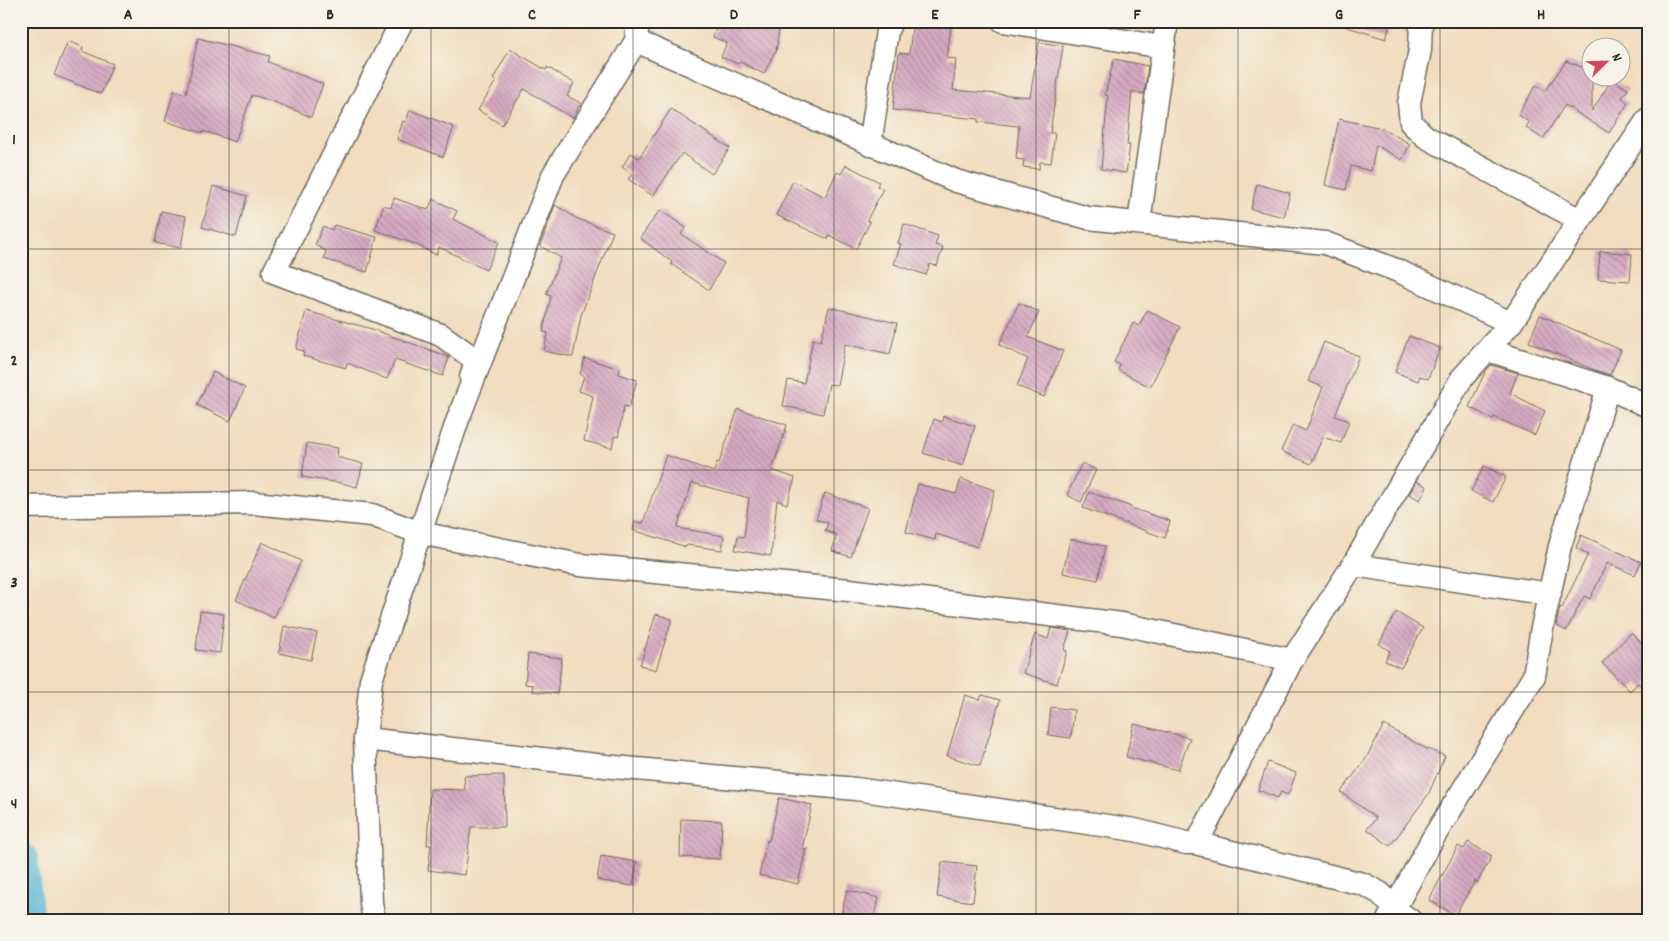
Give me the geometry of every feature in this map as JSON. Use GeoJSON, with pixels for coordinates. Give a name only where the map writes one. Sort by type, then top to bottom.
{"type":"FeatureCollection","features":[{"type":"Feature","properties":{"kind":"street"},"geometry":{"type":"LineString","coordinates":[[374,920],[371,903],[365,739],[371,680],[476,360],[441,335],[274,272],[402,21]]}},
{"type":"Feature","properties":{"kind":"street"},"geometry":{"type":"LineString","coordinates":[[870,145],[887,31],[891,21]]}},
{"type":"Feature","properties":{"kind":"street"},"geometry":{"type":"LineString","coordinates":[[1003,21],[1163,47]]}},
{"type":"Feature","properties":{"kind":"street"},"geometry":{"type":"LineString","coordinates":[[1139,223],[1167,21]]}},
{"type":"Feature","properties":{"kind":"street"},"geometry":{"type":"LineString","coordinates":[[1421,21],[1420,50],[1409,103],[1411,124],[1426,137],[1580,220]]}},
{"type":"Feature","properties":{"kind":"street"},"geometry":{"type":"LineString","coordinates":[[458,419],[553,175],[637,31],[870,145],[956,181],[1088,218],[1325,243],[1396,270],[1511,323]]}},
{"type":"Feature","properties":{"kind":"street"},"geometry":{"type":"LineString","coordinates":[[1195,843],[1200,837],[1292,660],[1354,566],[1462,378],[1511,323],[1648,119]]}},
{"type":"Feature","properties":{"kind":"street"},"geometry":{"type":"LineString","coordinates":[[1488,350],[1608,388],[1648,406]]}},
{"type":"Feature","properties":{"kind":"street"},"geometry":{"type":"LineString","coordinates":[[365,739],[624,768],[856,789],[1135,830],[1363,884],[1380,893],[1398,916],[1433,838],[1534,676],[1560,546],[1608,388]]}},
{"type":"Feature","properties":{"kind":"street"},"geometry":{"type":"LineString","coordinates":[[21,507],[254,503],[372,515],[420,533],[580,565],[849,590],[1122,624],[1292,660]]}},
{"type":"Feature","properties":{"kind":"street"},"geometry":{"type":"LineString","coordinates":[[1354,566],[1550,594]]}},
{"type":"Feature","properties":{"kind":"building"},"geometry":{"type":"Polygon","coordinates":[[[719,21],[780,21],[776,53],[774,53],[764,74],[740,62],[738,64],[721,57],[727,43],[713,37],[719,21]]]}},
{"type":"Feature","properties":{"kind":"building"},"geometry":{"type":"Polygon","coordinates":[[[913,21],[951,26],[947,58],[956,59],[953,90],[1030,97],[1039,42],[1063,46],[1050,133],[1055,133],[1051,163],[1040,162],[1039,169],[1023,167],[1024,160],[1016,159],[1019,126],[978,122],[978,119],[893,110],[899,53],[909,54],[913,21]]]}},
{"type":"Feature","properties":{"kind":"building"},"geometry":{"type":"Polygon","coordinates":[[[1342,21],[1391,21],[1386,39],[1341,25],[1342,21]]]}},
{"type":"Feature","properties":{"kind":"building"},"geometry":{"type":"Polygon","coordinates":[[[198,38],[270,56],[268,62],[323,84],[311,117],[252,95],[235,142],[204,131],[203,133],[165,121],[174,91],[186,94],[198,38]]]}},
{"type":"Feature","properties":{"kind":"building"},"geometry":{"type":"Polygon","coordinates":[[[68,41],[83,47],[82,51],[113,64],[101,94],[54,75],[68,41]]]}},
{"type":"Feature","properties":{"kind":"building"},"geometry":{"type":"Polygon","coordinates":[[[510,49],[546,70],[547,67],[574,83],[567,96],[581,103],[573,118],[524,89],[502,125],[478,110],[496,81],[493,79],[510,49]]]}},
{"type":"Feature","properties":{"kind":"building"},"geometry":{"type":"Polygon","coordinates":[[[1114,59],[1148,66],[1144,94],[1132,91],[1127,145],[1130,145],[1126,173],[1101,169],[1108,96],[1105,95],[1114,59]]]}},
{"type":"Feature","properties":{"kind":"building"},"geometry":{"type":"Polygon","coordinates":[[[1566,61],[1582,67],[1582,88],[1592,88],[1592,111],[1606,88],[1628,89],[1622,98],[1628,103],[1609,133],[1565,105],[1543,139],[1526,128],[1529,122],[1518,115],[1536,85],[1545,91],[1566,61]]]}},
{"type":"Feature","properties":{"kind":"building"},"geometry":{"type":"Polygon","coordinates":[[[671,109],[730,148],[712,174],[682,153],[653,196],[628,179],[632,174],[622,167],[631,153],[639,158],[671,109]]]}},
{"type":"Feature","properties":{"kind":"building"},"geometry":{"type":"Polygon","coordinates":[[[410,110],[454,127],[443,157],[397,139],[403,121],[406,122],[410,110]]]}},
{"type":"Feature","properties":{"kind":"building"},"geometry":{"type":"Polygon","coordinates":[[[1339,119],[1382,128],[1410,144],[1402,160],[1376,145],[1371,171],[1351,166],[1346,190],[1325,185],[1339,119]]]}},
{"type":"Feature","properties":{"kind":"building"},"geometry":{"type":"Polygon","coordinates":[[[846,165],[879,182],[877,186],[883,189],[867,220],[870,222],[856,249],[829,235],[828,239],[776,215],[793,181],[825,197],[837,172],[841,174],[846,165]]]}},
{"type":"Feature","properties":{"kind":"building"},"geometry":{"type":"Polygon","coordinates":[[[1257,184],[1290,193],[1284,217],[1251,209],[1257,184]]]}},
{"type":"Feature","properties":{"kind":"building"},"geometry":{"type":"Polygon","coordinates":[[[213,186],[247,196],[236,237],[202,227],[213,186]]]}},
{"type":"Feature","properties":{"kind":"building"},"geometry":{"type":"Polygon","coordinates":[[[394,198],[428,210],[433,199],[457,211],[453,219],[499,242],[486,270],[439,247],[436,255],[415,244],[375,230],[384,205],[391,208],[394,198]]]}},
{"type":"Feature","properties":{"kind":"building"},"geometry":{"type":"Polygon","coordinates":[[[555,205],[578,219],[613,232],[581,315],[573,357],[544,351],[548,333],[543,332],[551,296],[546,294],[561,258],[540,246],[555,205]]]}},
{"type":"Feature","properties":{"kind":"building"},"geometry":{"type":"Polygon","coordinates":[[[660,210],[686,228],[681,234],[724,263],[709,290],[671,264],[672,262],[640,238],[660,210]]]}},
{"type":"Feature","properties":{"kind":"building"},"geometry":{"type":"Polygon","coordinates":[[[161,211],[186,216],[181,248],[155,243],[161,211]]]}},
{"type":"Feature","properties":{"kind":"building"},"geometry":{"type":"Polygon","coordinates":[[[904,224],[938,236],[935,245],[943,247],[937,266],[930,264],[926,275],[894,264],[901,244],[898,243],[904,224]]]}},
{"type":"Feature","properties":{"kind":"building"},"geometry":{"type":"Polygon","coordinates":[[[334,225],[377,237],[367,272],[324,259],[326,251],[315,245],[323,226],[332,230],[334,225]]]}},
{"type":"Feature","properties":{"kind":"building"},"geometry":{"type":"Polygon","coordinates":[[[1600,251],[1632,254],[1630,281],[1598,279],[1600,251]]]}},
{"type":"Feature","properties":{"kind":"building"},"geometry":{"type":"Polygon","coordinates":[[[1019,303],[1039,312],[1028,337],[1063,351],[1044,397],[1017,386],[1028,359],[999,345],[1019,303]]]}},
{"type":"Feature","properties":{"kind":"building"},"geometry":{"type":"Polygon","coordinates":[[[829,307],[897,323],[890,354],[845,344],[837,385],[829,384],[823,414],[783,406],[788,380],[804,383],[813,339],[821,341],[829,307]]]}},
{"type":"Feature","properties":{"kind":"building"},"geometry":{"type":"Polygon","coordinates":[[[1147,310],[1180,327],[1150,387],[1118,370],[1120,365],[1114,362],[1133,323],[1139,326],[1147,310]]]}},
{"type":"Feature","properties":{"kind":"building"},"geometry":{"type":"Polygon","coordinates":[[[306,311],[372,329],[449,357],[443,376],[395,360],[387,379],[347,363],[346,368],[303,356],[304,351],[296,349],[306,311]]]}},
{"type":"Feature","properties":{"kind":"building"},"geometry":{"type":"Polygon","coordinates":[[[1540,315],[1621,350],[1610,375],[1529,342],[1540,315]]]}},
{"type":"Feature","properties":{"kind":"building"},"geometry":{"type":"Polygon","coordinates":[[[1409,336],[1440,348],[1428,379],[1420,376],[1418,381],[1395,372],[1409,336]]]}},
{"type":"Feature","properties":{"kind":"building"},"geometry":{"type":"Polygon","coordinates":[[[1324,342],[1359,356],[1335,416],[1349,421],[1341,443],[1323,437],[1311,464],[1281,451],[1293,425],[1306,431],[1323,387],[1308,381],[1324,342]]]}},
{"type":"Feature","properties":{"kind":"building"},"geometry":{"type":"Polygon","coordinates":[[[585,358],[620,369],[619,374],[637,380],[629,407],[624,406],[618,437],[614,436],[612,448],[584,441],[593,396],[579,391],[584,376],[580,374],[585,358]]]}},
{"type":"Feature","properties":{"kind":"building"},"geometry":{"type":"Polygon","coordinates":[[[1491,365],[1518,373],[1510,393],[1545,411],[1535,435],[1494,417],[1493,419],[1469,407],[1485,372],[1491,365]]]}},
{"type":"Feature","properties":{"kind":"building"},"geometry":{"type":"Polygon","coordinates":[[[213,372],[245,388],[230,421],[197,405],[213,372]]]}},
{"type":"Feature","properties":{"kind":"building"},"geometry":{"type":"Polygon","coordinates":[[[738,409],[787,425],[772,470],[795,478],[787,504],[777,500],[771,556],[735,550],[738,536],[744,537],[749,498],[692,483],[677,528],[724,536],[722,550],[687,545],[686,547],[633,530],[635,522],[643,523],[666,455],[714,472],[738,409]]]}},
{"type":"Feature","properties":{"kind":"building"},"geometry":{"type":"Polygon","coordinates":[[[943,416],[975,426],[963,466],[923,453],[934,419],[942,422],[943,416]]]}},
{"type":"Feature","properties":{"kind":"building"},"geometry":{"type":"Polygon","coordinates":[[[307,443],[338,448],[337,457],[363,464],[357,487],[302,477],[307,443]]]}},
{"type":"Feature","properties":{"kind":"building"},"geometry":{"type":"Polygon","coordinates":[[[1082,463],[1096,470],[1081,502],[1067,495],[1082,463]]]}},
{"type":"Feature","properties":{"kind":"building"},"geometry":{"type":"Polygon","coordinates":[[[1484,466],[1506,477],[1493,502],[1471,491],[1484,466]]]}},
{"type":"Feature","properties":{"kind":"building"},"geometry":{"type":"Polygon","coordinates":[[[961,479],[995,490],[977,547],[936,534],[935,540],[906,532],[918,484],[956,494],[961,479]]]}},
{"type":"Feature","properties":{"kind":"building"},"geometry":{"type":"Polygon","coordinates":[[[1417,481],[1427,487],[1420,500],[1409,494],[1417,481]]]}},
{"type":"Feature","properties":{"kind":"building"},"geometry":{"type":"Polygon","coordinates":[[[1089,492],[1170,521],[1165,538],[1083,508],[1089,492]]]}},
{"type":"Feature","properties":{"kind":"building"},"geometry":{"type":"Polygon","coordinates":[[[825,493],[868,508],[851,557],[832,551],[837,535],[825,531],[828,523],[816,519],[825,493]]]}},
{"type":"Feature","properties":{"kind":"building"},"geometry":{"type":"Polygon","coordinates":[[[1581,535],[1641,562],[1635,575],[1607,563],[1590,599],[1584,596],[1566,631],[1556,625],[1560,607],[1562,608],[1588,554],[1576,548],[1581,535]]]}},
{"type":"Feature","properties":{"kind":"building"},"geometry":{"type":"Polygon","coordinates":[[[1070,539],[1105,546],[1098,580],[1063,573],[1070,539]]]}},
{"type":"Feature","properties":{"kind":"building"},"geometry":{"type":"Polygon","coordinates":[[[262,542],[301,561],[274,618],[236,600],[262,542]]]}},
{"type":"Feature","properties":{"kind":"building"},"geometry":{"type":"Polygon","coordinates":[[[200,611],[224,614],[220,653],[196,650],[200,611]]]}},
{"type":"Feature","properties":{"kind":"building"},"geometry":{"type":"Polygon","coordinates":[[[1396,612],[1423,628],[1401,668],[1385,661],[1390,651],[1379,644],[1396,612]]]}},
{"type":"Feature","properties":{"kind":"building"},"geometry":{"type":"Polygon","coordinates":[[[656,614],[672,619],[656,670],[640,665],[656,614]]]}},
{"type":"Feature","properties":{"kind":"building"},"geometry":{"type":"Polygon","coordinates":[[[284,626],[317,633],[311,660],[279,653],[284,626]]]}},
{"type":"Feature","properties":{"kind":"building"},"geometry":{"type":"Polygon","coordinates":[[[1051,628],[1070,631],[1064,650],[1067,651],[1057,684],[1023,673],[1035,634],[1048,639],[1051,628]]]}},
{"type":"Feature","properties":{"kind":"building"},"geometry":{"type":"Polygon","coordinates":[[[1631,633],[1648,649],[1648,692],[1638,683],[1630,691],[1602,663],[1631,633]]]}},
{"type":"Feature","properties":{"kind":"building"},"geometry":{"type":"Polygon","coordinates":[[[528,654],[562,658],[557,694],[532,691],[533,685],[525,684],[528,654]]]}},
{"type":"Feature","properties":{"kind":"building"},"geometry":{"type":"Polygon","coordinates":[[[965,695],[980,700],[982,695],[1000,700],[980,766],[947,756],[965,695]]]}},
{"type":"Feature","properties":{"kind":"building"},"geometry":{"type":"Polygon","coordinates":[[[1051,707],[1074,710],[1071,738],[1048,735],[1051,707]]]}},
{"type":"Feature","properties":{"kind":"building"},"geometry":{"type":"Polygon","coordinates":[[[1134,724],[1190,738],[1178,770],[1126,757],[1134,724]]]}},
{"type":"Feature","properties":{"kind":"building"},"geometry":{"type":"Polygon","coordinates":[[[1384,725],[1425,748],[1445,756],[1428,795],[1390,846],[1367,829],[1376,818],[1341,792],[1365,760],[1384,725]]]}},
{"type":"Feature","properties":{"kind":"building"},"geometry":{"type":"Polygon","coordinates":[[[1268,762],[1296,773],[1288,795],[1281,792],[1278,798],[1258,790],[1268,762]]]}},
{"type":"Feature","properties":{"kind":"building"},"geometry":{"type":"Polygon","coordinates":[[[504,775],[505,827],[471,827],[465,875],[428,870],[431,845],[427,845],[430,789],[465,790],[464,776],[504,775]]]}},
{"type":"Feature","properties":{"kind":"building"},"geometry":{"type":"Polygon","coordinates":[[[779,798],[812,805],[802,849],[806,849],[798,884],[759,875],[779,798]]]}},
{"type":"Feature","properties":{"kind":"building"},"geometry":{"type":"Polygon","coordinates":[[[681,819],[722,821],[720,859],[680,857],[681,819]]]}},
{"type":"Feature","properties":{"kind":"building"},"geometry":{"type":"Polygon","coordinates":[[[1468,842],[1492,856],[1477,883],[1475,881],[1455,915],[1429,900],[1458,846],[1464,849],[1468,842]]]}},
{"type":"Feature","properties":{"kind":"building"},"geometry":{"type":"Polygon","coordinates":[[[601,856],[637,862],[633,886],[597,880],[601,856]]]}},
{"type":"Feature","properties":{"kind":"building"},"geometry":{"type":"Polygon","coordinates":[[[942,862],[977,866],[973,902],[937,897],[942,862]]]}},
{"type":"Feature","properties":{"kind":"building"},"geometry":{"type":"Polygon","coordinates":[[[847,890],[879,898],[874,920],[840,920],[847,890]]]}},
{"type":"Feature","properties":{"kind":"waterway"},"geometry":{"type":"LineString","coordinates":[[21,860],[26,920]]}}]}
